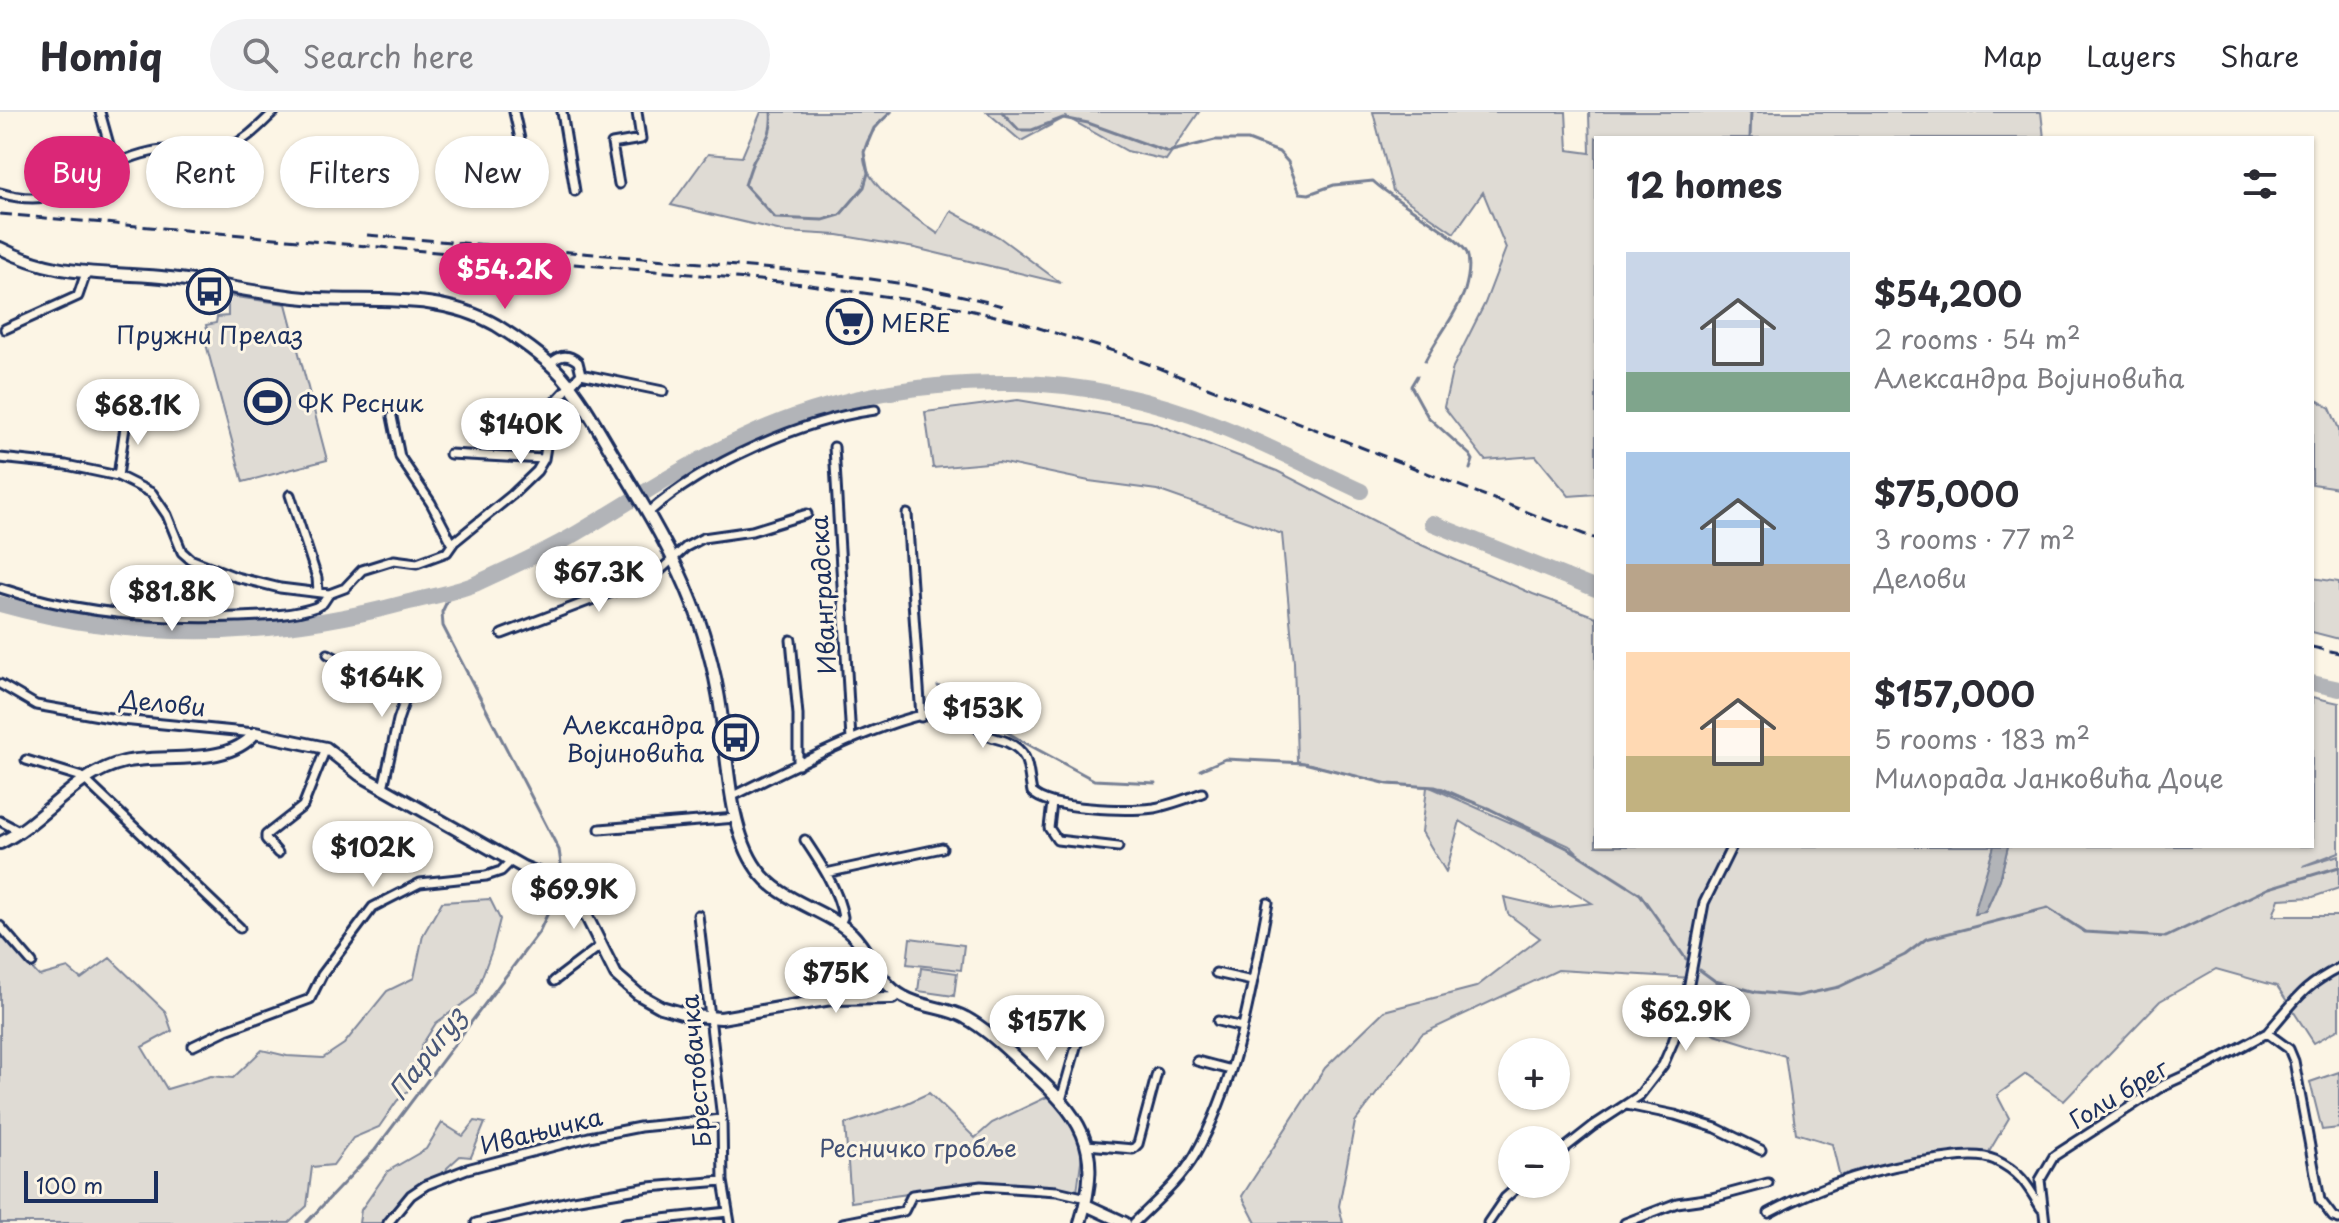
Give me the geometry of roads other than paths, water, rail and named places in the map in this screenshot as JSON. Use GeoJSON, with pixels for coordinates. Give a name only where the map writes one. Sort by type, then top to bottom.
{"type":"FeatureCollection","features":[{"type":"Feature","properties":{"kind":"street"},"geometry":{"type":"LineString","coordinates":[[100,112],[107,136]]}},
{"type":"Feature","properties":{"kind":"street"},"geometry":{"type":"LineString","coordinates":[[130,160],[151,152],[231,146],[274,112]]}},
{"type":"Feature","properties":{"kind":"street"},"geometry":{"type":"LineString","coordinates":[[514,112],[519,136]]}},
{"type":"Feature","properties":{"kind":"street"},"geometry":{"type":"LineString","coordinates":[[562,112],[575,191]]}},
{"type":"Feature","properties":{"kind":"street"},"geometry":{"type":"LineString","coordinates":[[619,184],[612,144],[641,139],[637,112]]}},
{"type":"Feature","properties":{"kind":"street"},"geometry":{"type":"LineString","coordinates":[[0,193],[24,199]]}},
{"type":"Feature","properties":{"kind":"street"},"geometry":{"type":"LineString","coordinates":[[0,248],[45,267],[86,273],[161,277],[313,299],[438,304],[490,322],[550,364],[570,386],[632,485],[673,558],[697,610],[710,654],[736,818],[750,859],[767,881],[786,896],[840,924],[857,940],[883,980],[898,994],[913,1002],[966,1018],[1061,1100],[1080,1128],[1087,1145],[1090,1167],[1080,1223]]}},
{"type":"Feature","properties":{"kind":"street"},"geometry":{"type":"LineString","coordinates":[[5,329],[78,296],[86,273]]}},
{"type":"Feature","properties":{"kind":"street"},"geometry":{"type":"LineString","coordinates":[[550,364],[559,357],[569,356],[578,362],[581,374]]}},
{"type":"Feature","properties":{"kind":"street"},"geometry":{"type":"LineString","coordinates":[[0,588],[82,608],[195,618],[261,616],[321,605],[329,594],[345,588],[362,570],[394,560],[417,563],[447,552],[452,543],[525,484],[544,459],[553,404],[581,374]]}},
{"type":"Feature","properties":{"kind":"street"},"geometry":{"type":"LineString","coordinates":[[581,374],[663,391]]}},
{"type":"Feature","properties":{"kind":"street"},"geometry":{"type":"LineString","coordinates":[[647,511],[748,450],[811,424],[875,410]]}},
{"type":"Feature","properties":{"kind":"street"},"geometry":{"type":"LineString","coordinates":[[118,476],[127,413]]}},
{"type":"Feature","properties":{"kind":"street"},"geometry":{"type":"LineString","coordinates":[[392,417],[400,457],[431,503],[452,543]]}},
{"type":"Feature","properties":{"kind":"street","name":"Иванградска"},"geometry":{"type":"LineString","coordinates":[[834,447],[851,740]]}},
{"type":"Feature","properties":{"kind":"street"},"geometry":{"type":"LineString","coordinates":[[450,454],[544,459]]}},
{"type":"Feature","properties":{"kind":"street"},"geometry":{"type":"LineString","coordinates":[[0,458],[66,465],[118,476],[146,488],[161,504],[182,552],[190,559],[236,577],[280,588],[329,594]]}},
{"type":"Feature","properties":{"kind":"street"},"geometry":{"type":"LineString","coordinates":[[290,495],[317,578],[318,591]]}},
{"type":"Feature","properties":{"kind":"street"},"geometry":{"type":"LineString","coordinates":[[502,634],[654,576],[686,547],[703,538],[752,531],[807,514]]}},
{"type":"Feature","properties":{"kind":"street"},"geometry":{"type":"LineString","coordinates":[[907,514],[921,717]]}},
{"type":"Feature","properties":{"kind":"street"},"geometry":{"type":"LineString","coordinates":[[791,640],[798,715],[798,765]]}},
{"type":"Feature","properties":{"kind":"street"},"geometry":{"type":"LineString","coordinates":[[328,654],[356,669],[409,687]]}},
{"type":"Feature","properties":{"kind":"street"},"geometry":{"type":"LineString","coordinates":[[383,788],[395,728],[417,665]]}},
{"type":"Feature","properties":{"kind":"street","name":"Делови"},"geometry":{"type":"LineString","coordinates":[[0,684],[36,705],[122,720],[255,733],[326,748],[360,775],[511,861],[559,882],[578,899],[616,975],[638,994],[661,1007],[711,1018],[831,999],[892,998],[898,994]]}},
{"type":"Feature","properties":{"kind":"street"},"geometry":{"type":"LineString","coordinates":[[733,796],[851,740],[921,717],[955,712],[987,736],[1019,748],[1028,761],[1032,792],[1052,803],[1146,809],[1202,793]]}},
{"type":"Feature","properties":{"kind":"street"},"geometry":{"type":"LineString","coordinates":[[0,843],[102,771],[127,761],[207,756],[244,743],[255,733]]}},
{"type":"Feature","properties":{"kind":"street"},"geometry":{"type":"LineString","coordinates":[[278,853],[267,841],[266,835],[303,806],[326,748]]}},
{"type":"Feature","properties":{"kind":"street"},"geometry":{"type":"LineString","coordinates":[[26,760],[77,775],[86,781],[240,928]]}},
{"type":"Feature","properties":{"kind":"street"},"geometry":{"type":"LineString","coordinates":[[1052,803],[1049,828],[1057,840],[1118,847]]}},
{"type":"Feature","properties":{"kind":"street"},"geometry":{"type":"LineString","coordinates":[[600,829],[736,818]]}},
{"type":"Feature","properties":{"kind":"street"},"geometry":{"type":"LineString","coordinates":[[0,821],[19,831]]}},
{"type":"Feature","properties":{"kind":"street"},"geometry":{"type":"LineString","coordinates":[[805,840],[826,873],[843,912],[840,924]]}},
{"type":"Feature","properties":{"kind":"street"},"geometry":{"type":"LineString","coordinates":[[826,873],[942,848]]}},
{"type":"Feature","properties":{"kind":"street"},"geometry":{"type":"LineString","coordinates":[[1570,1144],[1627,1105],[1650,1085],[1673,1042],[1686,1000],[1704,903],[1731,848]]}},
{"type":"Feature","properties":{"kind":"street"},"geometry":{"type":"LineString","coordinates":[[193,1046],[226,1030],[310,999],[318,981],[365,915],[379,903],[420,883],[478,878],[501,871],[511,861]]}},
{"type":"Feature","properties":{"kind":"street"},"geometry":{"type":"LineString","coordinates":[[1134,1223],[1166,1191],[1195,1155],[1221,1102],[1242,1027],[1268,903]]}},
{"type":"Feature","properties":{"kind":"street","name":"Брестовачка"},"geometry":{"type":"LineString","coordinates":[[698,915],[722,1119],[723,1181],[730,1223]]}},
{"type":"Feature","properties":{"kind":"street"},"geometry":{"type":"LineString","coordinates":[[0,926],[32,963]]}},
{"type":"Feature","properties":{"kind":"street"},"geometry":{"type":"LineString","coordinates":[[554,981],[600,946]]}},
{"type":"Feature","properties":{"kind":"street","name":"Голи брег"},"geometry":{"type":"LineString","coordinates":[[2045,1223],[2040,1180],[2054,1156],[2164,1085],[2267,1033],[2297,996],[2339,968]]}},
{"type":"Feature","properties":{"kind":"street"},"geometry":{"type":"LineString","coordinates":[[1216,973],[1252,981]]}},
{"type":"Feature","properties":{"kind":"street"},"geometry":{"type":"LineString","coordinates":[[995,1040],[1009,1005]]}},
{"type":"Feature","properties":{"kind":"street"},"geometry":{"type":"LineString","coordinates":[[1061,1100],[1085,1015]]}},
{"type":"Feature","properties":{"kind":"street"},"geometry":{"type":"LineString","coordinates":[[1218,1021],[1242,1027]]}},
{"type":"Feature","properties":{"kind":"street"},"geometry":{"type":"LineString","coordinates":[[2267,1033],[2289,1049],[2294,1061],[2320,1200],[2333,1217],[2339,1219]]}},
{"type":"Feature","properties":{"kind":"street"},"geometry":{"type":"LineString","coordinates":[[1197,1061],[1231,1070]]}},
{"type":"Feature","properties":{"kind":"street"},"geometry":{"type":"LineString","coordinates":[[1087,1145],[1133,1149],[1138,1144],[1157,1073]]}},
{"type":"Feature","properties":{"kind":"street"},"geometry":{"type":"LineString","coordinates":[[1627,1105],[1702,1123],[1761,1150]]}},
{"type":"Feature","properties":{"kind":"street","name":"Ивањичка"},"geometry":{"type":"LineString","coordinates":[[388,1223],[411,1195],[426,1185],[467,1169],[589,1137],[640,1127],[722,1119]]}},
{"type":"Feature","properties":{"kind":"street"},"geometry":{"type":"LineString","coordinates":[[1769,1213],[1826,1186],[1867,1172],[1892,1165],[1963,1156],[1997,1161],[2031,1187],[2044,1214]]}},
{"type":"Feature","properties":{"kind":"street"},"geometry":{"type":"LineString","coordinates":[[476,1223],[573,1200],[649,1187],[723,1181]]}},
{"type":"Feature","properties":{"kind":"street"},"geometry":{"type":"LineString","coordinates":[[1625,1223],[1677,1203],[1712,1198],[1768,1183]]}},
{"type":"Feature","properties":{"kind":"street"},"geometry":{"type":"LineString","coordinates":[[843,1223],[904,1211],[912,1195],[981,1186],[1057,1191],[1086,1202],[1100,1216],[1125,1223]]}},
{"type":"Feature","properties":{"kind":"street"},"geometry":{"type":"LineString","coordinates":[[1488,1223],[1505,1198]]}},
{"type":"Feature","properties":{"kind":"street"},"geometry":{"type":"LineString","coordinates":[[625,1223],[728,1212]]}},
{"type":"Feature","properties":{"kind":"waterway"},"geometry":{"type":"LineString","coordinates":[[771,112],[769,133],[745,185],[775,218],[823,220],[840,215],[864,187],[868,173],[864,152],[874,128],[891,112]]}},
{"type":"Feature","properties":{"kind":"waterway"},"geometry":{"type":"LineString","coordinates":[[1002,112],[1019,130],[1032,130],[1063,118],[1088,123],[1168,152],[1215,140],[1248,140],[1279,152],[1288,162],[1300,193],[1309,194],[1334,185],[1373,181],[1451,236],[1467,253],[1469,267],[1465,290],[1425,361]]}},
{"type":"Feature","properties":{"kind":"waterway"},"geometry":{"type":"LineString","coordinates":[[1750,136],[1751,112]]}},
{"type":"Feature","properties":{"kind":"waterway"},"geometry":{"type":"LineString","coordinates":[[1417,376],[1411,386],[1428,417],[1470,455],[1473,460],[1470,469]]}},
{"type":"Feature","properties":{"kind":"waterway"},"geometry":{"type":"LineString","coordinates":[[0,604],[101,625],[152,630],[254,629],[355,615],[475,584],[558,544],[705,457],[779,422],[877,394],[945,385],[1013,383],[1065,386],[1143,401],[1235,432],[1361,491]]}},
{"type":"Feature","properties":{"kind":"waterway"},"geometry":{"type":"LineString","coordinates":[[1432,523],[1594,588]]}},
{"type":"Feature","properties":{"kind":"waterway","name":"Паригуз"},"geometry":{"type":"LineString","coordinates":[[452,591],[442,612],[443,626],[559,850],[561,864],[558,877]]}},
{"type":"Feature","properties":{"kind":"waterway"},"geometry":{"type":"LineString","coordinates":[[2314,683],[2339,689]]}},
{"type":"Feature","properties":{"kind":"waterway"},"geometry":{"type":"LineString","coordinates":[[938,686],[1020,740],[1094,780],[1156,783]]}},
{"type":"Feature","properties":{"kind":"waterway"},"geometry":{"type":"LineString","coordinates":[[1200,770],[1225,759],[1304,763],[1388,784],[1435,787],[1490,809],[1571,850],[1640,894],[1686,959]]}},
{"type":"Feature","properties":{"kind":"waterway"},"geometry":{"type":"LineString","coordinates":[[1700,970],[1715,981],[1756,992],[1797,996],[1839,987],[1905,955],[1926,939],[2048,908],[2085,932],[2166,937],[2269,888],[2339,867]]}},
{"type":"Feature","properties":{"kind":"waterway","name":"Паригуз"},"geometry":{"type":"LineString","coordinates":[[306,1223],[375,1150],[539,932],[557,884]]}},
{"type":"Feature","properties":{"kind":"railway"},"geometry":{"type":"LineString","coordinates":[[0,214],[804,284],[956,307],[1013,320],[1120,353],[1594,538]]}},
{"type":"Feature","properties":{"kind":"railway"},"geometry":{"type":"LineString","coordinates":[[367,235],[832,274],[918,287],[1002,306]]}},
{"type":"Feature","properties":{"kind":"railway"},"geometry":{"type":"LineString","coordinates":[[2314,647],[2339,653]]}},
{"type":"Feature","properties":{"kind":"place","name":"Пружни Прелаз"},"geometry":{"type":"Point","coordinates":[210,292]}},
{"type":"Feature","properties":{"kind":"place","name":"MERE"},"geometry":{"type":"Point","coordinates":[850,322]}},
{"type":"Feature","properties":{"kind":"place","name":"ФК Ресник"},"geometry":{"type":"Point","coordinates":[267,402]}},
{"type":"Feature","properties":{"kind":"place","name":"Александра Војиновића"},"geometry":{"type":"Point","coordinates":[735,738]}},
{"type":"Feature","properties":{"kind":"park label","name":"Ресничко гробље"},"geometry":{"type":"Point","coordinates":[918,1147]}}]}
